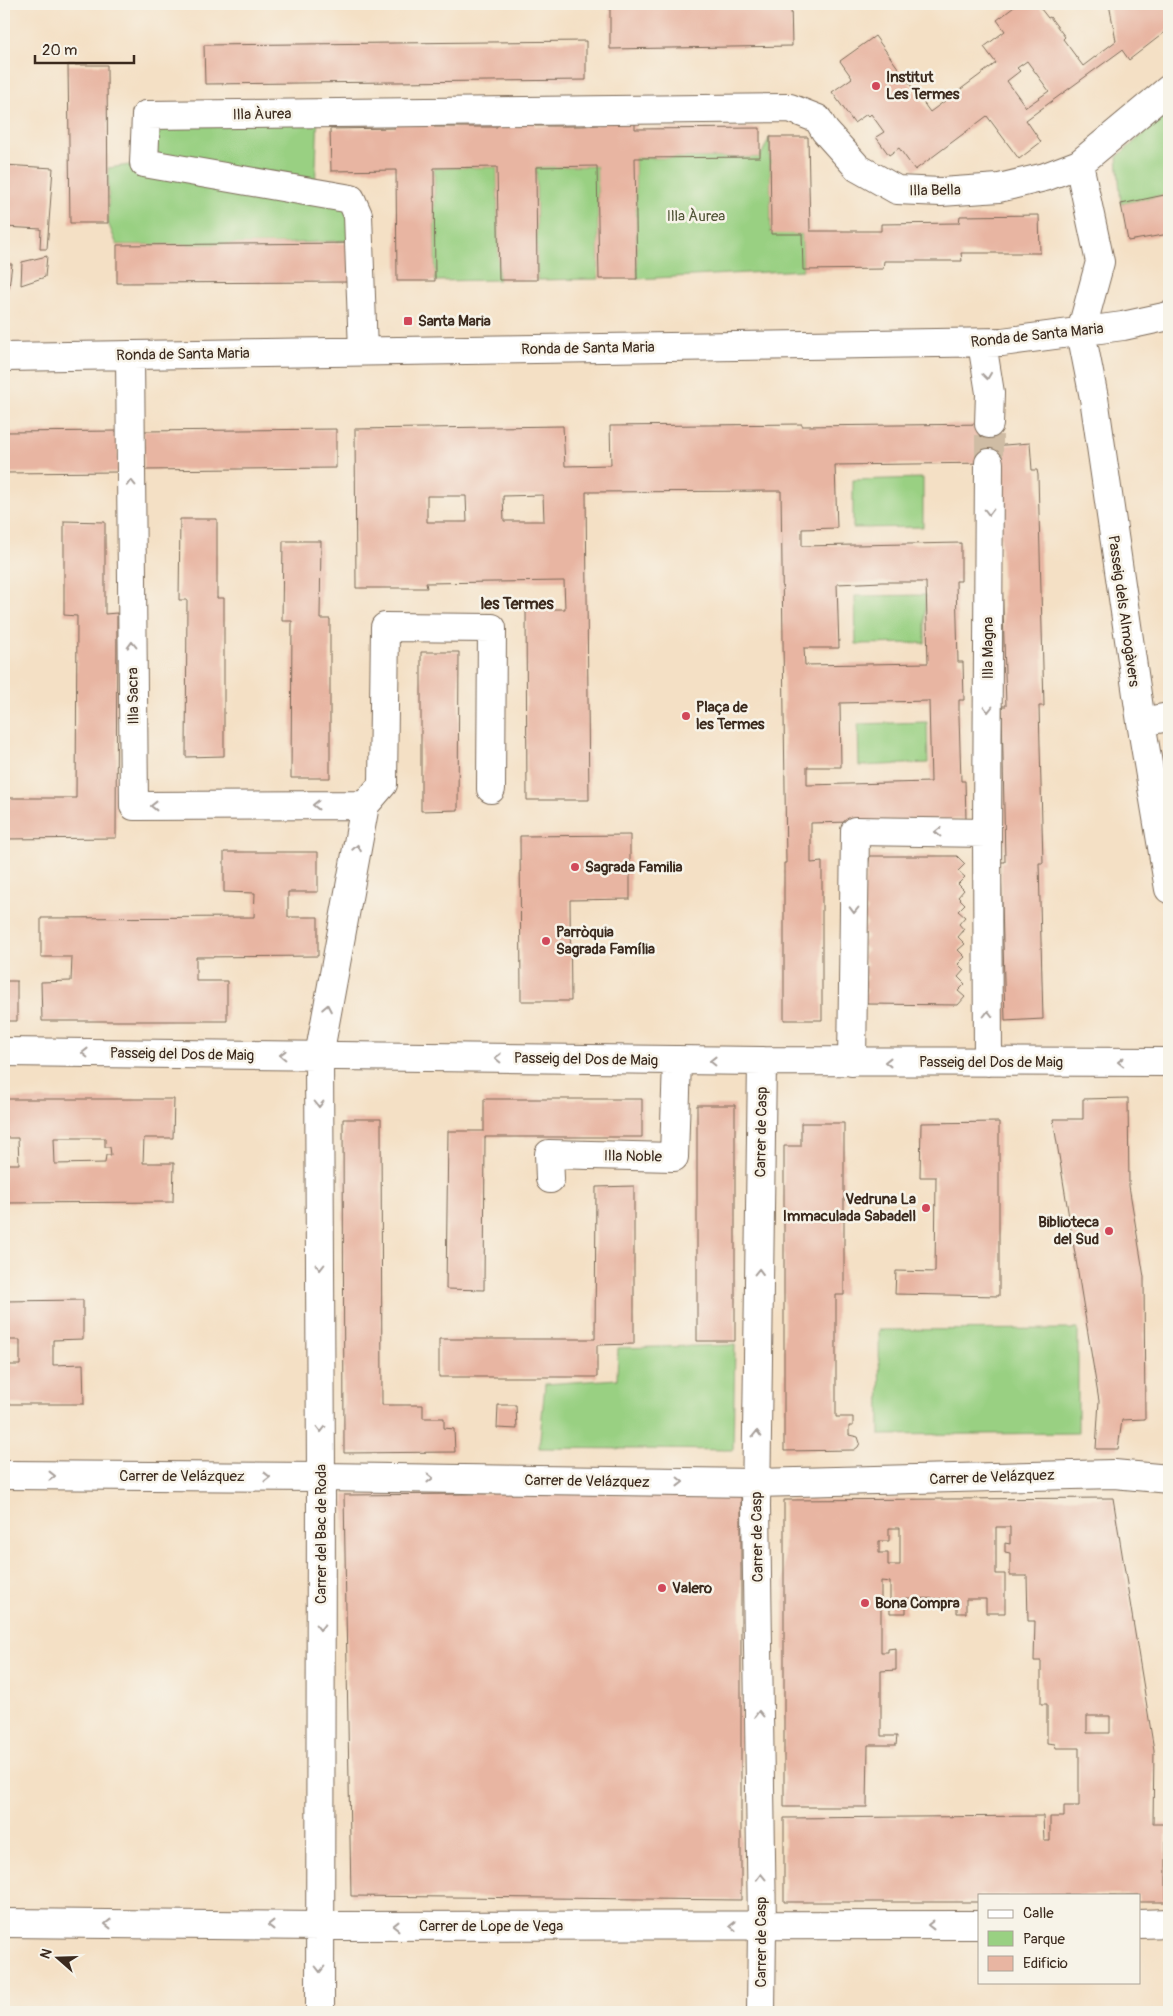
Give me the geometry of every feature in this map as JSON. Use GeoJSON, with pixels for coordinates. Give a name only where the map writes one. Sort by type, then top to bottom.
{"type":"FeatureCollection","features":[{"type":"Feature","properties":{"kind":"street","name":"Illa Bella"},"geometry":{"type":"LineString","coordinates":[[790,108],[818,119],[825,131],[858,168],[897,190],[941,192],[999,188],[1045,177],[1079,164],[1169,89]]}},
{"type":"Feature","properties":{"kind":"street","name":"Illa Àurea"},"geometry":{"type":"LineString","coordinates":[[363,351],[358,215],[351,199],[144,163],[146,115],[790,108]]}},
{"type":"Feature","properties":{"kind":"street"},"geometry":{"type":"LineString","coordinates":[[1079,164],[1100,262],[1081,332]]}},
{"type":"Feature","properties":{"kind":"street","name":"Ronda de Santa Maria"},"geometry":{"type":"LineString","coordinates":[[4,357],[982,343],[1123,326],[1169,316]]}},
{"type":"Feature","properties":{"kind":"street","name":"Passeig dels Almogàvers"},"geometry":{"type":"LineString","coordinates":[[1081,332],[1095,408],[1141,722],[1169,889]]}},
{"type":"Feature","properties":{"kind":"street"},"geometry":{"type":"LineString","coordinates":[[982,343],[990,393],[989,424]]}},
{"type":"Feature","properties":{"kind":"street","name":"Illa Sacra"},"geometry":{"type":"LineString","coordinates":[[130,354],[134,806],[365,805]]}},
{"type":"Feature","properties":{"kind":"street","name":"Illa Magna"},"geometry":{"type":"LineString","coordinates":[[988,1062],[989,463]]}},
{"type":"Feature","properties":{"kind":"street"},"geometry":{"type":"LineString","coordinates":[[318,1056],[365,805],[383,784],[385,627],[492,628],[490,789]]}},
{"type":"Feature","properties":{"kind":"street"},"geometry":{"type":"LineString","coordinates":[[1141,722],[1169,717]]}},
{"type":"Feature","properties":{"kind":"street"},"geometry":{"type":"LineString","coordinates":[[852,1062],[855,831],[987,833]]}},
{"type":"Feature","properties":{"kind":"street","name":"Passeig del Dos de Maig"},"geometry":{"type":"LineString","coordinates":[[4,1052],[852,1062],[1169,1062]]}},
{"type":"Feature","properties":{"kind":"street","name":"Carrer del Bac de Roda"},"geometry":{"type":"LineString","coordinates":[[318,1056],[321,1477],[320,2012]]}},
{"type":"Feature","properties":{"kind":"street","name":"Illa Noble"},"geometry":{"type":"LineString","coordinates":[[550,1179],[549,1154],[674,1157],[677,1060]]}},
{"type":"Feature","properties":{"kind":"street","name":"Carrer de Casp"},"geometry":{"type":"LineString","coordinates":[[761,2012],[762,1926],[756,1483],[762,1061]]}},
{"type":"Feature","properties":{"kind":"street","name":"Carrer de Velázquez"},"geometry":{"type":"LineString","coordinates":[[4,1476],[321,1477],[756,1483],[1114,1474],[1169,1479]]}},
{"type":"Feature","properties":{"kind":"street","name":"Carrer de Lope de Vega"},"geometry":{"type":"LineString","coordinates":[[4,1923],[320,1926],[978,1925]]}},
{"type":"Feature","properties":{"kind":"street"},"geometry":{"type":"LineString","coordinates":[[1140,1924],[1169,1923]]}},
{"type":"Feature","properties":{"kind":"green space"},"geometry":{"type":"Polygon","coordinates":[[[1169,112],[1169,194],[1121,204],[1117,157],[1169,112]]]}},
{"type":"Feature","properties":{"kind":"green space"},"geometry":{"type":"Polygon","coordinates":[[[318,113],[315,193],[351,199],[359,240],[275,244],[117,245],[108,223],[108,168],[144,163],[146,115],[318,113]]]}},
{"type":"Feature","properties":{"kind":"green space","name":"Illa Àurea"},"geometry":{"type":"Polygon","coordinates":[[[770,137],[771,233],[802,234],[803,270],[637,279],[635,158],[760,157],[770,137]]]}},
{"type":"Feature","properties":{"kind":"green space"},"geometry":{"type":"Polygon","coordinates":[[[597,166],[599,279],[537,280],[536,167],[597,166]]]}},
{"type":"Feature","properties":{"kind":"green space"},"geometry":{"type":"Polygon","coordinates":[[[497,167],[499,280],[435,281],[434,168],[497,167]]]}},
{"type":"Feature","properties":{"kind":"green space"},"geometry":{"type":"Polygon","coordinates":[[[923,478],[923,527],[853,528],[853,480],[923,478]]]}},
{"type":"Feature","properties":{"kind":"green space"},"geometry":{"type":"Polygon","coordinates":[[[925,595],[925,643],[856,644],[855,596],[925,595]]]}},
{"type":"Feature","properties":{"kind":"green space"},"geometry":{"type":"Polygon","coordinates":[[[927,722],[928,763],[859,766],[858,724],[927,722]]]}},
{"type":"Feature","properties":{"kind":"green space"},"geometry":{"type":"Polygon","coordinates":[[[1078,1329],[1078,1433],[880,1435],[879,1330],[1078,1329]]]}},
{"type":"Feature","properties":{"kind":"green space"},"geometry":{"type":"Polygon","coordinates":[[[735,1345],[733,1450],[539,1448],[545,1384],[617,1379],[618,1348],[735,1345]]]}},
{"type":"Feature","properties":{"kind":"building"},"geometry":{"type":"Polygon","coordinates":[[[610,4],[791,4],[792,46],[610,49],[610,4]]]}},
{"type":"Feature","properties":{"kind":"building","name":"Institut Les Termes"},"geometry":{"type":"Polygon","coordinates":[[[1018,4],[1037,4],[1048,18],[1050,17],[1065,37],[1063,39],[1083,66],[1116,41],[1109,4],[1169,4],[1169,29],[1129,60],[1122,50],[1026,120],[1041,142],[1019,159],[987,116],[915,170],[899,148],[889,155],[876,137],[884,132],[871,114],[869,116],[867,114],[854,123],[832,92],[852,78],[840,61],[875,36],[930,112],[996,63],[984,47],[1005,31],[997,20],[1018,4]],[[1027,61],[1017,68],[1020,71],[1007,81],[1026,107],[1049,91],[1027,61]]]}},
{"type":"Feature","properties":{"kind":"building"},"geometry":{"type":"Polygon","coordinates":[[[586,41],[586,80],[205,84],[204,45],[586,41]]]}},
{"type":"Feature","properties":{"kind":"building"},"geometry":{"type":"Polygon","coordinates":[[[68,65],[107,65],[108,223],[70,223],[68,65]]]}},
{"type":"Feature","properties":{"kind":"building"},"geometry":{"type":"Polygon","coordinates":[[[535,121],[535,126],[582,126],[598,125],[598,121],[635,121],[635,129],[760,128],[760,157],[635,158],[637,279],[599,279],[597,166],[536,167],[537,280],[499,280],[497,167],[434,168],[435,281],[397,281],[396,170],[331,171],[330,129],[395,128],[395,123],[433,122],[434,127],[497,127],[497,122],[535,121]]]}},
{"type":"Feature","properties":{"kind":"building"},"geometry":{"type":"Polygon","coordinates":[[[770,137],[808,137],[810,231],[881,231],[881,224],[959,223],[960,216],[1039,215],[1040,253],[961,253],[962,261],[884,261],[883,269],[803,270],[802,234],[771,234],[770,137]]]}},
{"type":"Feature","properties":{"kind":"building"},"geometry":{"type":"Polygon","coordinates":[[[4,165],[53,168],[47,249],[40,249],[41,229],[4,227],[4,165]]]}},
{"type":"Feature","properties":{"kind":"building"},"geometry":{"type":"Polygon","coordinates":[[[1169,194],[1169,234],[1128,241],[1121,204],[1169,194]]]}},
{"type":"Feature","properties":{"kind":"building"},"geometry":{"type":"Polygon","coordinates":[[[353,243],[354,282],[117,283],[117,245],[353,243]]]}},
{"type":"Feature","properties":{"kind":"building"},"geometry":{"type":"Polygon","coordinates":[[[47,256],[45,277],[21,285],[22,262],[47,256]]]}},
{"type":"Feature","properties":{"kind":"building"},"geometry":{"type":"Polygon","coordinates":[[[4,264],[12,264],[9,288],[4,290],[4,264]]]}},
{"type":"Feature","properties":{"kind":"building"},"geometry":{"type":"Polygon","coordinates":[[[992,424],[992,446],[1030,443],[1032,470],[1037,470],[1038,475],[1044,706],[1039,706],[1043,863],[1039,863],[1043,1019],[1005,1021],[1001,862],[1005,862],[1002,706],[1006,706],[999,477],[989,463],[835,465],[837,528],[802,529],[802,546],[961,543],[961,581],[956,581],[958,662],[963,662],[964,700],[959,700],[959,716],[961,781],[965,781],[966,819],[811,823],[811,863],[822,862],[822,1020],[784,1020],[784,863],[786,863],[781,491],[586,492],[589,800],[527,800],[526,609],[565,609],[564,581],[426,583],[427,588],[356,588],[355,429],[563,426],[565,466],[611,465],[610,426],[992,424]],[[543,495],[503,496],[504,521],[544,521],[543,495]],[[427,496],[427,522],[467,522],[466,496],[427,496]],[[926,582],[837,584],[839,648],[804,648],[805,665],[928,663],[926,582]],[[929,701],[840,703],[841,767],[807,767],[807,785],[931,782],[929,701]]]}},
{"type":"Feature","properties":{"kind":"building"},"geometry":{"type":"Polygon","coordinates":[[[336,429],[336,468],[144,470],[144,431],[336,429]]]}},
{"type":"Feature","properties":{"kind":"building"},"geometry":{"type":"Polygon","coordinates":[[[118,431],[118,472],[4,473],[4,432],[118,431]]]}},
{"type":"Feature","properties":{"kind":"building"},"geometry":{"type":"Polygon","coordinates":[[[180,519],[217,519],[217,598],[224,598],[224,756],[186,757],[187,600],[179,600],[180,519]]]}},
{"type":"Feature","properties":{"kind":"building"},"geometry":{"type":"Polygon","coordinates":[[[64,521],[105,522],[105,614],[117,613],[116,838],[4,839],[4,798],[76,798],[77,616],[64,615],[64,521]]]}},
{"type":"Feature","properties":{"kind":"building"},"geometry":{"type":"Polygon","coordinates":[[[283,541],[321,541],[320,619],[330,619],[330,778],[291,778],[292,621],[282,621],[283,541]]]}},
{"type":"Feature","properties":{"kind":"building"},"geometry":{"type":"Polygon","coordinates":[[[421,652],[459,652],[458,810],[421,811],[421,652]]]}},
{"type":"Feature","properties":{"kind":"building"},"geometry":{"type":"Polygon","coordinates":[[[630,835],[630,899],[570,900],[571,1001],[521,1001],[520,836],[630,835]]]}},
{"type":"Feature","properties":{"kind":"building"},"geometry":{"type":"Polygon","coordinates":[[[224,852],[318,852],[318,892],[288,892],[288,917],[318,917],[318,956],[196,957],[196,981],[227,981],[227,1021],[42,1021],[41,982],[71,981],[72,957],[41,957],[41,918],[254,917],[255,893],[224,892],[224,852]]]}},
{"type":"Feature","properties":{"kind":"building"},"geometry":{"type":"Polygon","coordinates":[[[870,856],[957,856],[965,864],[958,871],[965,877],[958,884],[964,890],[958,897],[965,904],[958,911],[965,917],[959,924],[964,930],[958,937],[965,944],[958,950],[965,957],[958,964],[964,970],[958,977],[965,984],[958,991],[965,997],[958,1005],[869,1004],[862,997],[868,991],[861,984],[868,977],[862,970],[868,964],[862,957],[868,950],[861,944],[868,937],[861,930],[868,924],[862,917],[868,910],[861,904],[870,856]]]}},
{"type":"Feature","properties":{"kind":"building"},"geometry":{"type":"Polygon","coordinates":[[[4,981],[17,981],[17,1021],[4,1021],[4,981]]]}},
{"type":"Feature","properties":{"kind":"building","name":"Biblioteca del Sud"},"geometry":{"type":"Polygon","coordinates":[[[1128,1098],[1129,1186],[1144,1277],[1145,1419],[1122,1420],[1118,1449],[1096,1449],[1099,1401],[1053,1119],[1083,1119],[1083,1099],[1128,1098]]]}},
{"type":"Feature","properties":{"kind":"building"},"geometry":{"type":"Polygon","coordinates":[[[4,1099],[174,1099],[173,1138],[144,1138],[143,1163],[174,1163],[173,1202],[4,1203],[4,1164],[19,1164],[18,1138],[4,1138],[4,1099]],[[54,1138],[55,1164],[105,1163],[106,1155],[111,1155],[110,1147],[105,1147],[105,1138],[54,1138]]]}},
{"type":"Feature","properties":{"kind":"building"},"geometry":{"type":"Polygon","coordinates":[[[484,1099],[642,1099],[642,1137],[485,1137],[484,1290],[446,1289],[448,1131],[484,1131],[484,1099]]]}},
{"type":"Feature","properties":{"kind":"building"},"geometry":{"type":"Polygon","coordinates":[[[697,1105],[735,1105],[735,1341],[697,1341],[697,1105]]]}},
{"type":"Feature","properties":{"kind":"building"},"geometry":{"type":"Polygon","coordinates":[[[343,1119],[381,1119],[382,1405],[423,1405],[423,1418],[444,1418],[444,1428],[454,1429],[455,1452],[344,1453],[343,1119]]]}},
{"type":"Feature","properties":{"kind":"building"},"geometry":{"type":"Polygon","coordinates":[[[999,1122],[999,1296],[895,1294],[896,1271],[935,1272],[936,1177],[920,1177],[921,1123],[999,1122]]]}},
{"type":"Feature","properties":{"kind":"building"},"geometry":{"type":"Polygon","coordinates":[[[801,1123],[844,1123],[844,1295],[836,1295],[836,1417],[853,1417],[853,1426],[849,1426],[849,1435],[858,1437],[860,1443],[854,1450],[784,1451],[784,1146],[801,1146],[801,1123]]]}},
{"type":"Feature","properties":{"kind":"building"},"geometry":{"type":"Polygon","coordinates":[[[634,1186],[634,1344],[597,1345],[597,1377],[439,1377],[439,1339],[595,1339],[596,1187],[634,1186]]]}},
{"type":"Feature","properties":{"kind":"building"},"geometry":{"type":"Polygon","coordinates":[[[83,1300],[83,1339],[53,1340],[53,1365],[83,1364],[84,1404],[4,1404],[4,1365],[20,1365],[20,1340],[4,1340],[4,1301],[83,1300]]]}},
{"type":"Feature","properties":{"kind":"building"},"geometry":{"type":"Polygon","coordinates":[[[498,1405],[516,1405],[517,1429],[497,1428],[498,1405]]]}},
{"type":"Feature","properties":{"kind":"building"},"geometry":{"type":"Polygon","coordinates":[[[582,1493],[741,1496],[741,1900],[351,1896],[344,1495],[582,1493]]]}},
{"type":"Feature","properties":{"kind":"building"},"geometry":{"type":"Polygon","coordinates":[[[1113,1498],[1154,1750],[1153,1824],[1166,1824],[1166,1902],[1140,1902],[1140,1894],[978,1894],[978,1902],[784,1902],[784,1818],[1043,1816],[1044,1841],[1050,1841],[1050,1817],[1064,1817],[1064,1806],[1079,1806],[1079,1748],[1056,1748],[1055,1744],[1047,1743],[1047,1704],[1041,1704],[1041,1661],[1034,1661],[1035,1621],[1028,1621],[1027,1576],[1010,1576],[1010,1553],[1005,1552],[1005,1543],[1010,1544],[1010,1527],[996,1527],[996,1574],[1005,1574],[1005,1613],[986,1613],[986,1599],[966,1599],[966,1613],[957,1613],[957,1599],[906,1598],[906,1613],[890,1613],[890,1582],[881,1581],[881,1652],[888,1652],[888,1649],[896,1648],[896,1670],[881,1671],[881,1736],[897,1736],[896,1745],[868,1745],[867,1807],[784,1807],[784,1500],[1113,1498]],[[889,1528],[889,1541],[879,1541],[879,1553],[888,1553],[888,1565],[900,1565],[900,1528],[889,1528]],[[1087,1716],[1087,1733],[1110,1733],[1110,1716],[1087,1716]]]}},
{"type":"Feature","properties":{"kind":"tunnel"},"geometry":{"type":"LineString","coordinates":[[989,424],[989,463]]}},
{"type":"Feature","properties":{"kind":"place","name":"Institut Les Termes"},"geometry":{"type":"Point","coordinates":[876,86]}},
{"type":"Feature","properties":{"kind":"place","name":"Santa Maria"},"geometry":{"type":"Point","coordinates":[408,321]}},
{"type":"Feature","properties":{"kind":"place","name":"Plaça de les Termes"},"geometry":{"type":"Point","coordinates":[686,716]}},
{"type":"Feature","properties":{"kind":"place","name":"Sagrada Familia"},"geometry":{"type":"Point","coordinates":[575,867]}},
{"type":"Feature","properties":{"kind":"place","name":"Parròquia Sagrada Família"},"geometry":{"type":"Point","coordinates":[546,941]}},
{"type":"Feature","properties":{"kind":"place","name":"Vedruna La Immaculada Sabadell"},"geometry":{"type":"Point","coordinates":[926,1208]}},
{"type":"Feature","properties":{"kind":"place","name":"Biblioteca del Sud"},"geometry":{"type":"Point","coordinates":[1109,1231]}},
{"type":"Feature","properties":{"kind":"place","name":"Valero"},"geometry":{"type":"Point","coordinates":[662,1588]}},
{"type":"Feature","properties":{"kind":"place","name":"Bona Compra"},"geometry":{"type":"Point","coordinates":[865,1603]}},
{"type":"Feature","properties":{"kind":"district","name":"les Termes"},"geometry":{"type":"Point","coordinates":[517,603]}}]}
